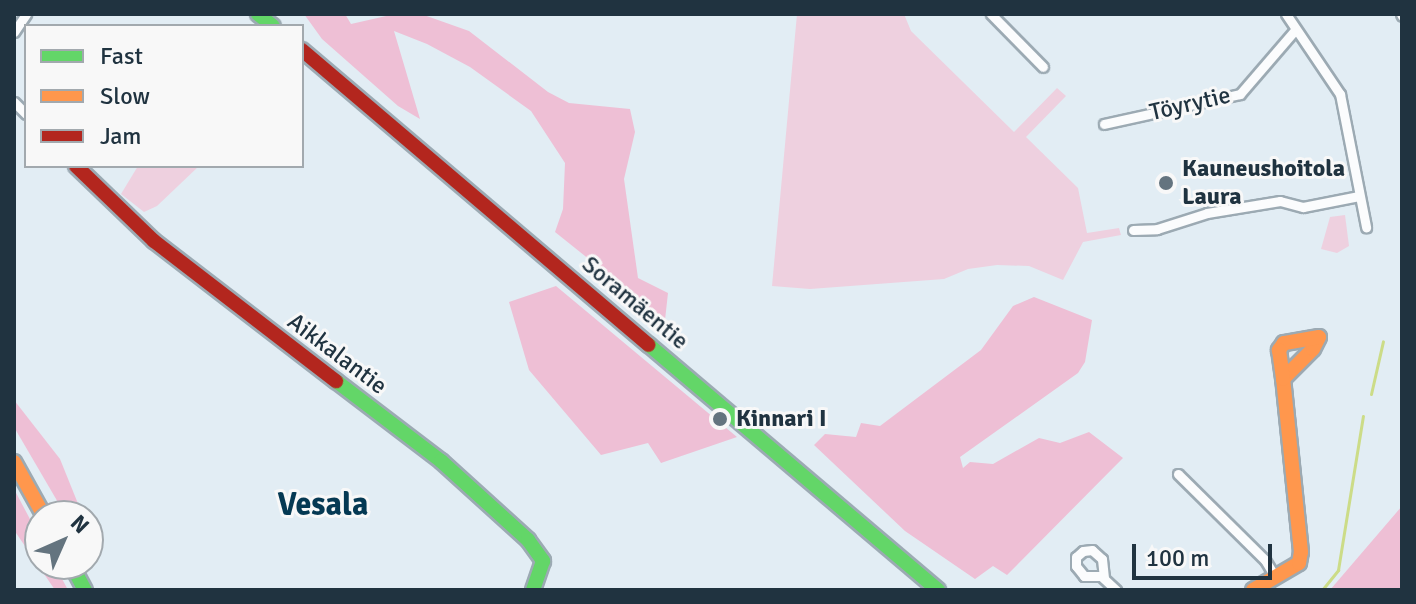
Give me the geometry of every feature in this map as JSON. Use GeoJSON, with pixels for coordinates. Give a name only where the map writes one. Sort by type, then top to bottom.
{"type":"FeatureCollection","features":[{"type":"Feature","properties":{"kind":"main road","name":"Soramäentie"},"geometry":{"type":"LineString","coordinates":[[304,52],[938,590]]}},
{"type":"Feature","properties":{"kind":"main road","name":"Aikkalantie"},"geometry":{"type":"LineString","coordinates":[[78,168],[154,241],[441,461],[519,532],[543,561],[533,590]]}},
{"type":"Feature","properties":{"kind":"main road"},"geometry":{"type":"LineString","coordinates":[[1253,590],[1299,563],[1301,552],[1283,379]]}},
{"type":"Feature","properties":{"kind":"main road"},"geometry":{"type":"LineString","coordinates":[[14,462],[35,500]]}},
{"type":"Feature","properties":{"kind":"street"},"geometry":{"type":"LineString","coordinates":[[14,32],[26,14]]}},
{"type":"Feature","properties":{"kind":"street"},"geometry":{"type":"LineString","coordinates":[[991,14],[1043,67]]}},
{"type":"Feature","properties":{"kind":"street"},"geometry":{"type":"LineString","coordinates":[[1286,14],[1340,94],[1366,227]]}},
{"type":"Feature","properties":{"kind":"street","name":"Töyrytie"},"geometry":{"type":"LineString","coordinates":[[1104,124],[1240,94],[1295,30]]}},
{"type":"Feature","properties":{"kind":"street"},"geometry":{"type":"LineString","coordinates":[[1133,230],[1157,229],[1207,213],[1280,201],[1303,207],[1359,196]]}},
{"type":"Feature","properties":{"kind":"street"},"geometry":{"type":"LineString","coordinates":[[1178,474],[1265,560],[1276,578]]}},
{"type":"Feature","properties":{"kind":"street"},"geometry":{"type":"LineString","coordinates":[[1104,578],[1116,590]]}},
{"type":"Feature","properties":{"kind":"shaded area"},"geometry":{"type":"Polygon","coordinates":[[[304,14],[345,14],[351,24],[395,14],[421,14],[469,31],[548,92],[569,103],[630,109],[635,132],[624,179],[638,278],[668,293],[665,320],[555,232],[563,209],[565,163],[531,111],[470,67],[394,31],[420,119],[398,106],[322,39],[304,14]]]}},
{"type":"Feature","properties":{"kind":"shaded area"},"geometry":{"type":"Polygon","coordinates":[[[797,14],[904,14],[911,31],[1014,132],[1057,88],[1066,96],[1026,137],[1078,188],[1087,233],[1119,228],[1121,235],[1083,242],[1063,280],[1029,266],[997,265],[968,269],[944,279],[810,289],[772,286],[797,14]]]}},
{"type":"Feature","properties":{"kind":"shaded area"},"geometry":{"type":"Polygon","coordinates":[[[137,168],[197,168],[157,206],[144,212],[121,194],[137,168]]]}},
{"type":"Feature","properties":{"kind":"shaded area"},"geometry":{"type":"Polygon","coordinates":[[[1345,215],[1349,246],[1337,253],[1321,249],[1330,217],[1345,215]]]}},
{"type":"Feature","properties":{"kind":"shaded area"},"geometry":{"type":"Polygon","coordinates":[[[556,286],[737,437],[661,463],[648,443],[601,455],[529,370],[509,302],[556,286]]]}},
{"type":"Feature","properties":{"kind":"shaded area"},"geometry":{"type":"Polygon","coordinates":[[[1034,297],[1092,320],[1085,362],[1078,373],[960,457],[963,468],[970,462],[993,464],[1039,438],[1060,443],[1089,432],[1123,458],[1007,575],[993,566],[975,579],[905,531],[814,445],[825,434],[856,437],[861,423],[880,426],[981,350],[1013,306],[1034,297]]]}},
{"type":"Feature","properties":{"kind":"shaded area"},"geometry":{"type":"Polygon","coordinates":[[[14,400],[60,459],[77,500],[57,500],[14,427],[14,400]]]}},
{"type":"Feature","properties":{"kind":"shaded area"},"geometry":{"type":"Polygon","coordinates":[[[14,489],[24,508],[24,545],[14,530],[14,489]]]}},
{"type":"Feature","properties":{"kind":"shaded area"},"geometry":{"type":"Polygon","coordinates":[[[1402,506],[1402,590],[1330,590],[1402,506]]]}},
{"type":"Feature","properties":{"kind":"shaded area"},"geometry":{"type":"Polygon","coordinates":[[[48,580],[63,580],[68,590],[55,590],[48,580]]]}},
{"type":"Feature","properties":{"kind":"waterway"},"geometry":{"type":"LineString","coordinates":[[1371,394],[1383,341]]}},
{"type":"Feature","properties":{"kind":"waterway"},"geometry":{"type":"LineString","coordinates":[[1322,590],[1338,570],[1363,416]]}},
{"type":"Feature","properties":{"kind":"traffic: fast"},"geometry":{"type":"LineString","coordinates":[[258,14],[270,24]]}},
{"type":"Feature","properties":{"kind":"traffic: fast"},"geometry":{"type":"LineString","coordinates":[[649,345],[938,590]]}},
{"type":"Feature","properties":{"kind":"traffic: fast"},"geometry":{"type":"LineString","coordinates":[[336,381],[441,461],[528,540],[543,561],[533,590]]}},
{"type":"Feature","properties":{"kind":"traffic: fast"},"geometry":{"type":"LineString","coordinates":[[80,580],[85,590]]}},
{"type":"Feature","properties":{"kind":"traffic: slow"},"geometry":{"type":"LineString","coordinates":[[1253,590],[1299,563],[1301,552],[1283,379],[1313,349],[1319,337],[1284,343],[1279,350],[1283,379]]}},
{"type":"Feature","properties":{"kind":"traffic: slow"},"geometry":{"type":"LineString","coordinates":[[14,462],[35,500]]}},
{"type":"Feature","properties":{"kind":"traffic: jam"},"geometry":{"type":"LineString","coordinates":[[304,52],[649,345]]}},
{"type":"Feature","properties":{"kind":"traffic: jam"},"geometry":{"type":"LineString","coordinates":[[78,168],[154,241],[336,381]]}},
{"type":"Feature","properties":{"kind":"place","name":"Kauneushoitola Laura"},"geometry":{"type":"Point","coordinates":[1166,183]}},
{"type":"Feature","properties":{"kind":"place","name":"Kinnari I"},"geometry":{"type":"Point","coordinates":[720,419]}},
{"type":"Feature","properties":{"kind":"district","name":"Vesala"},"geometry":{"type":"Point","coordinates":[323,505]}}]}
